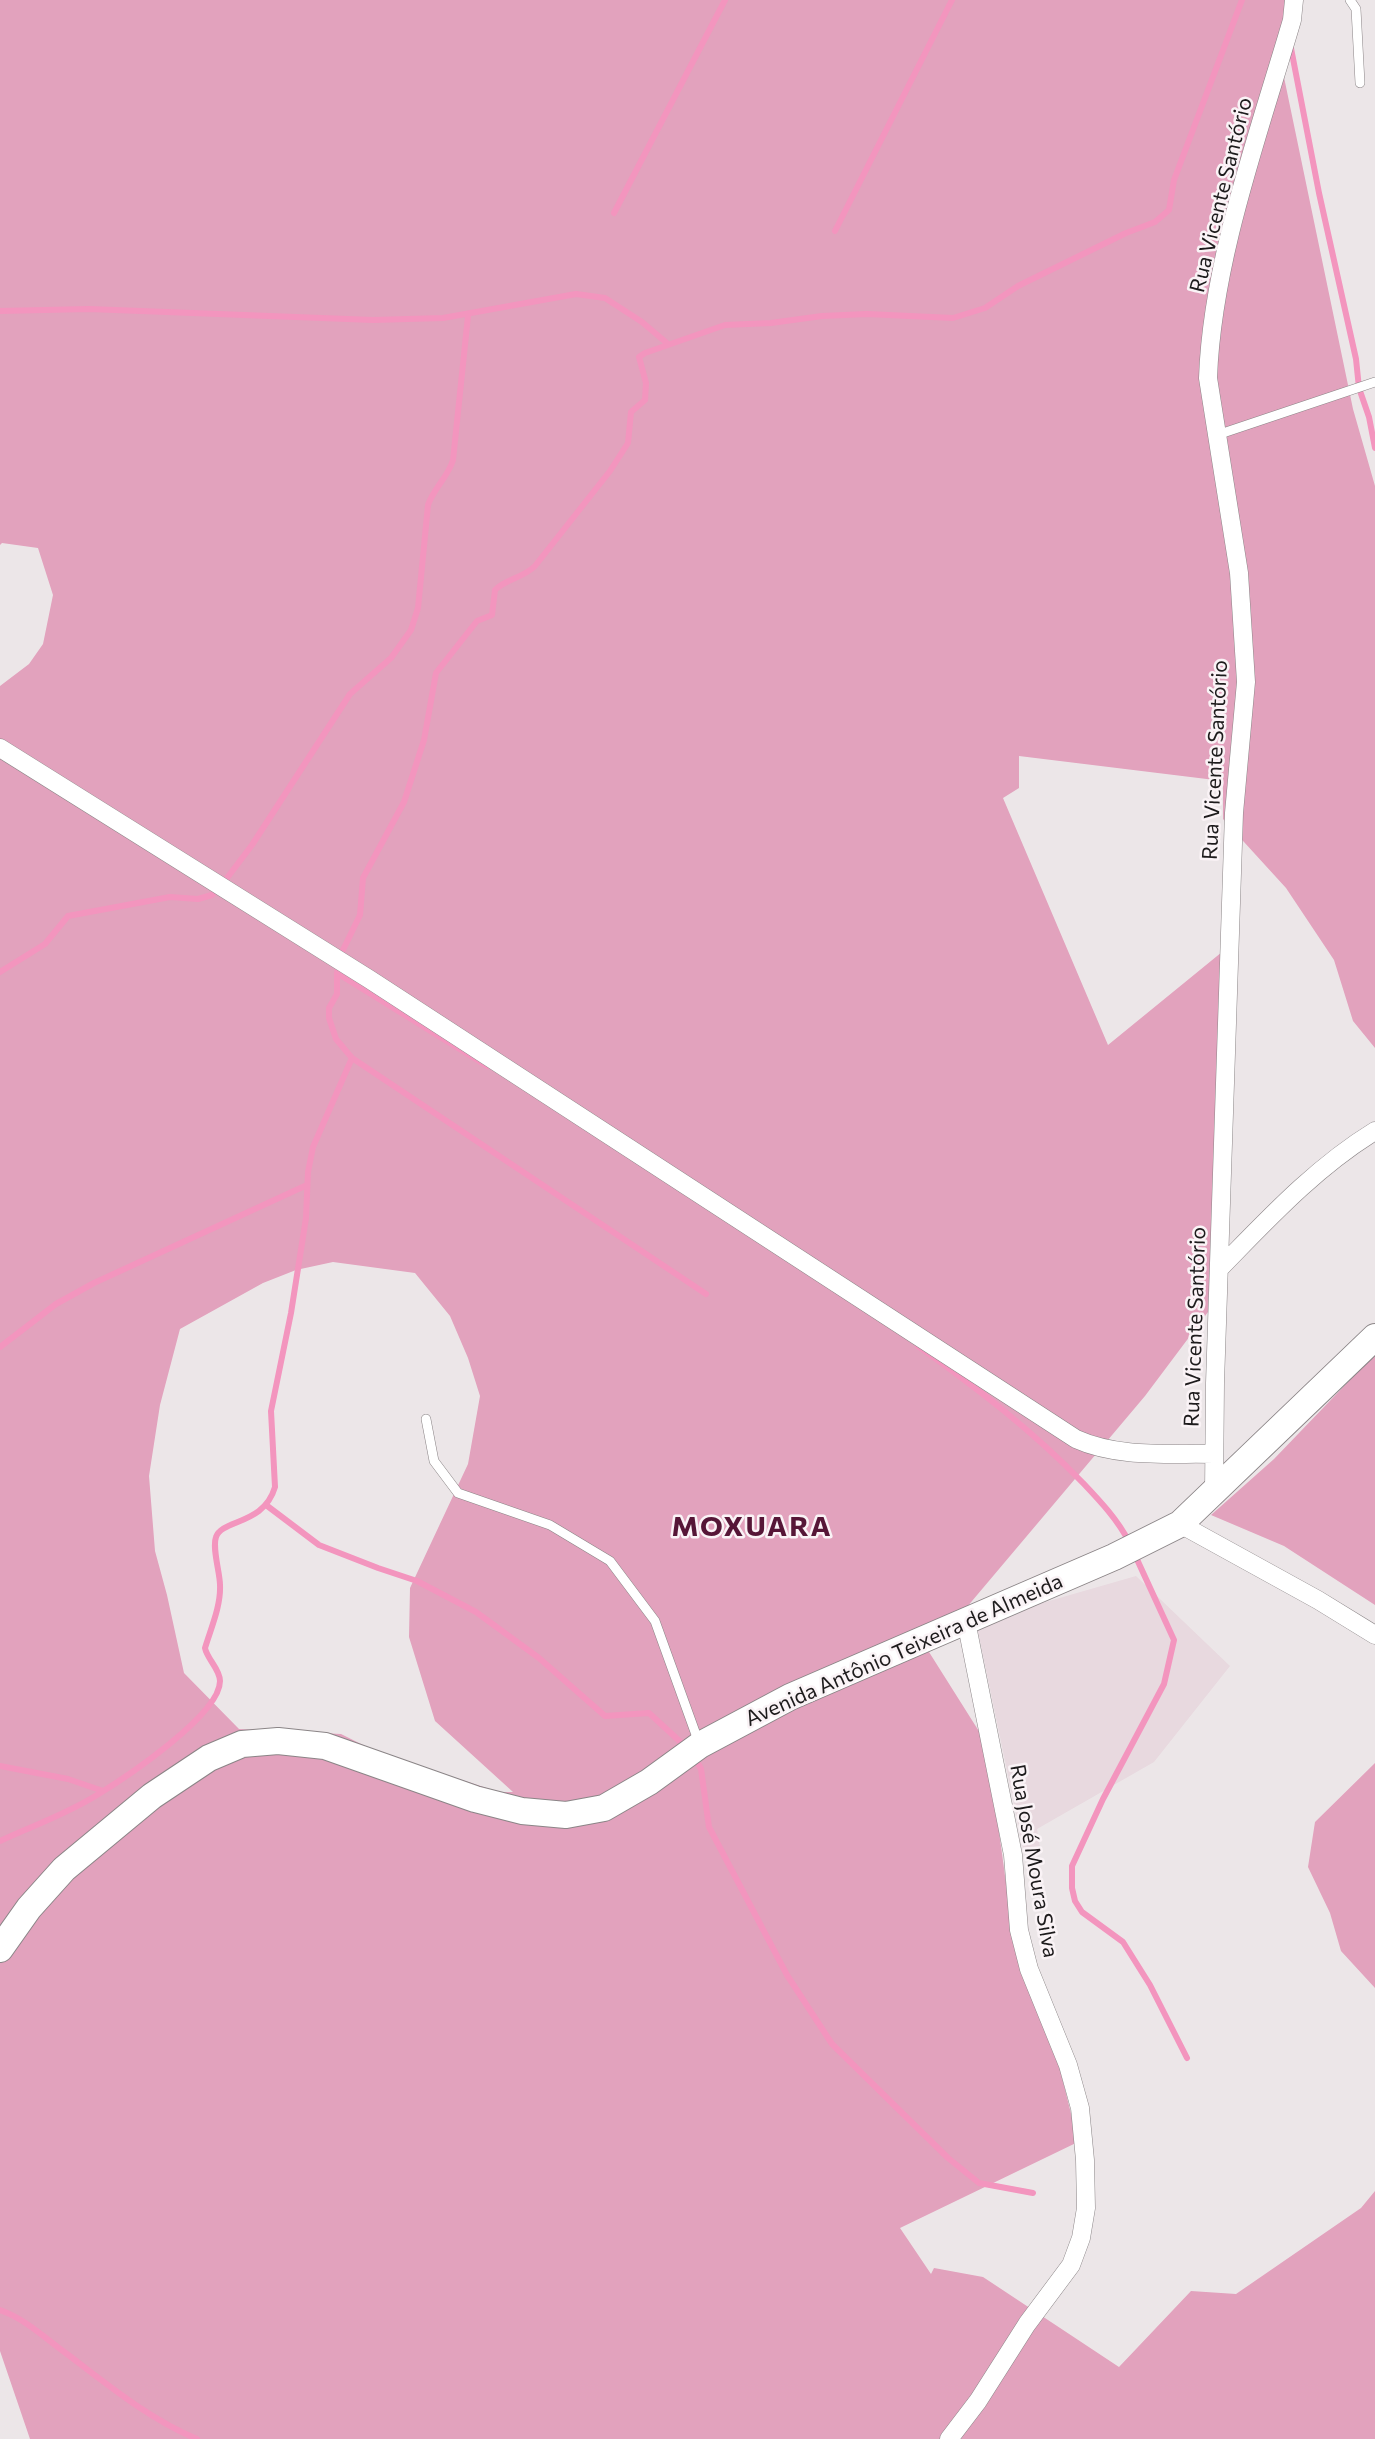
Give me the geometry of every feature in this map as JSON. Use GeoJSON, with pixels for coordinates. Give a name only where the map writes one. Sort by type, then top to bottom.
{"type":"FeatureCollection","features":[{"type":"Feature","properties":{"kind":"street","name":"Rua Vicente Santório"},"geometry":{"type":"LineString","coordinates":[[1214,1493],[1234,813],[1246,681],[1239,573],[1208,377],[1209,350],[1219,284],[1243,186],[1292,20],[1294,0]]}},
{"type":"Feature","properties":{"kind":"street"},"geometry":{"type":"LineString","coordinates":[[0,748],[380,986],[1076,1439],[1095,1448],[1115,1451],[1214,1454]]}},
{"type":"Feature","properties":{"kind":"street"},"geometry":{"type":"LineString","coordinates":[[1220,1268],[1311,1179],[1348,1148],[1375,1131]]}},
{"type":"Feature","properties":{"kind":"street","name":"Avenida Antônio Teixeira de Almeida"},"geometry":{"type":"LineString","coordinates":[[0,1949],[29,1908],[64,1869],[152,1796],[209,1758],[242,1744],[278,1741],[325,1746],[475,1799],[522,1811],[566,1815],[604,1808],[649,1782],[700,1745],[790,1697],[1114,1557],[1180,1524],[1375,1337]]}},
{"type":"Feature","properties":{"kind":"street"},"geometry":{"type":"LineString","coordinates":[[1180,1524],[1318,1600],[1375,1635]]}},
{"type":"Feature","properties":{"kind":"street","name":"Rua José Moura Silva"},"geometry":{"type":"LineString","coordinates":[[949,2439],[978,2401],[1027,2324],[1071,2265],[1082,2238],[1086,2208],[1080,2108],[1068,2065],[1029,1969],[1019,1930],[1013,1855],[966,1621]]}},
{"type":"Feature","properties":{"kind":"lane"},"geometry":{"type":"LineString","coordinates":[[1350,0],[1356,9],[1360,83]]}},
{"type":"Feature","properties":{"kind":"lane"},"geometry":{"type":"LineString","coordinates":[[1217,435],[1375,382]]}},
{"type":"Feature","properties":{"kind":"lane"},"geometry":{"type":"LineString","coordinates":[[426,1419],[434,1461],[458,1493],[550,1525],[610,1561],[655,1621],[700,1745]]}},
{"type":"Feature","properties":{"kind":"shaded area"},"geometry":{"type":"Polygon","coordinates":[[[0,0],[1302,0],[1280,58],[1353,409],[1375,486],[1375,1048],[1353,1021],[1334,960],[1286,888],[1223,819],[1223,781],[1019,756],[1019,788],[1003,798],[1108,1045],[1222,952],[1208,1312],[1145,1396],[929,1652],[987,1744],[1013,1934],[1057,2057],[1078,2142],[900,2228],[931,2274],[934,2268],[983,2277],[1119,2367],[1191,2291],[1236,2294],[1361,2208],[1375,2191],[1375,2439],[30,2439],[0,2351],[0,686],[29,664],[43,644],[53,595],[38,548],[2,543],[0,545],[0,0]],[[333,1262],[296,1270],[263,1283],[180,1329],[160,1405],[149,1476],[155,1551],[184,1673],[239,1729],[341,1734],[379,1753],[499,1792],[513,1792],[435,1721],[409,1637],[410,1588],[468,1464],[480,1396],[468,1358],[450,1316],[415,1273],[333,1262]]]}},
{"type":"Feature","properties":{"kind":"shaded area"},"geometry":{"type":"Polygon","coordinates":[[[1375,1354],[1375,1605],[1284,1546],[1211,1515],[1274,1459],[1375,1354]]]}},
{"type":"Feature","properties":{"kind":"shaded area"},"geometry":{"type":"Polygon","coordinates":[[[1136,1576],[1230,1666],[1154,1762],[1037,1829],[1041,1853],[1024,1852],[976,1622],[1136,1576]]]}},
{"type":"Feature","properties":{"kind":"shaded area"},"geometry":{"type":"Polygon","coordinates":[[[1375,1763],[1375,1988],[1341,1951],[1330,1913],[1308,1867],[1315,1822],[1375,1763]]]}},
{"type":"Feature","properties":{"kind":"waterway"},"geometry":{"type":"LineString","coordinates":[[614,213],[725,0]]}},
{"type":"Feature","properties":{"kind":"waterway"},"geometry":{"type":"LineString","coordinates":[[835,231],[952,0]]}},
{"type":"Feature","properties":{"kind":"waterway"},"geometry":{"type":"LineString","coordinates":[[706,1294],[352,1058],[336,1039],[329,1018],[329,1008],[337,994],[341,954],[360,915],[363,878],[404,802],[424,740],[436,673],[477,621],[492,615],[495,590],[535,566],[610,471],[628,443],[631,412],[645,400],[646,383],[639,357],[645,353],[725,325],[867,314],[953,318],[985,308],[1018,286],[1126,233],[1155,222],[1169,210],[1174,180],[1242,0]]}},
{"type":"Feature","properties":{"kind":"waterway"},"geometry":{"type":"LineString","coordinates":[[1290,43],[1319,193],[1356,359],[1359,388],[1369,417],[1375,448]]}},
{"type":"Feature","properties":{"kind":"waterway"},"geometry":{"type":"LineString","coordinates":[[0,311],[89,309],[373,320],[443,318],[576,294],[605,298],[642,322],[668,344]]}},
{"type":"Feature","properties":{"kind":"waterway"},"geometry":{"type":"LineString","coordinates":[[0,972],[45,944],[68,916],[170,897],[198,899],[212,895],[252,845],[350,694],[391,658],[411,630],[418,608],[428,505],[453,460],[468,316]]}},
{"type":"Feature","properties":{"kind":"waterway"},"geometry":{"type":"LineString","coordinates":[[337,973],[487,1066]]}},
{"type":"Feature","properties":{"kind":"waterway"},"geometry":{"type":"LineString","coordinates":[[0,1841],[74,1808],[128,1775],[188,1728],[216,1695],[220,1681],[205,1648],[220,1593],[216,1537],[226,1527],[262,1508],[275,1487],[271,1411],[291,1313],[306,1218],[308,1172],[313,1147],[352,1058]]}},
{"type":"Feature","properties":{"kind":"waterway"},"geometry":{"type":"LineString","coordinates":[[0,1347],[56,1304],[94,1283],[307,1185]]}},
{"type":"Feature","properties":{"kind":"waterway"},"geometry":{"type":"LineString","coordinates":[[918,1346],[983,1394],[1044,1446],[1102,1504],[1129,1542]]}},
{"type":"Feature","properties":{"kind":"waterway"},"geometry":{"type":"LineString","coordinates":[[266,1505],[319,1545],[417,1581],[476,1612],[539,1658],[605,1716],[649,1713],[686,1747]]}},
{"type":"Feature","properties":{"kind":"waterway"},"geometry":{"type":"LineString","coordinates":[[1135,1555],[1174,1640],[1164,1684],[1103,1799],[1072,1866],[1072,1888],[1075,1901],[1082,1912],[1123,1942],[1150,1985],[1187,2058]]}},
{"type":"Feature","properties":{"kind":"waterway"},"geometry":{"type":"LineString","coordinates":[[695,1758],[701,1769],[709,1827],[787,1975],[832,2044],[948,2158],[979,2183],[1033,2193]]}},
{"type":"Feature","properties":{"kind":"waterway"},"geometry":{"type":"LineString","coordinates":[[0,1766],[68,1779],[103,1791]]}},
{"type":"Feature","properties":{"kind":"waterway"},"geometry":{"type":"LineString","coordinates":[[0,2310],[33,2328],[144,2410],[197,2439]]}},
{"type":"Feature","properties":{"kind":"district","name":"MOXUARA"},"geometry":{"type":"Point","coordinates":[752,1527]}}]}
